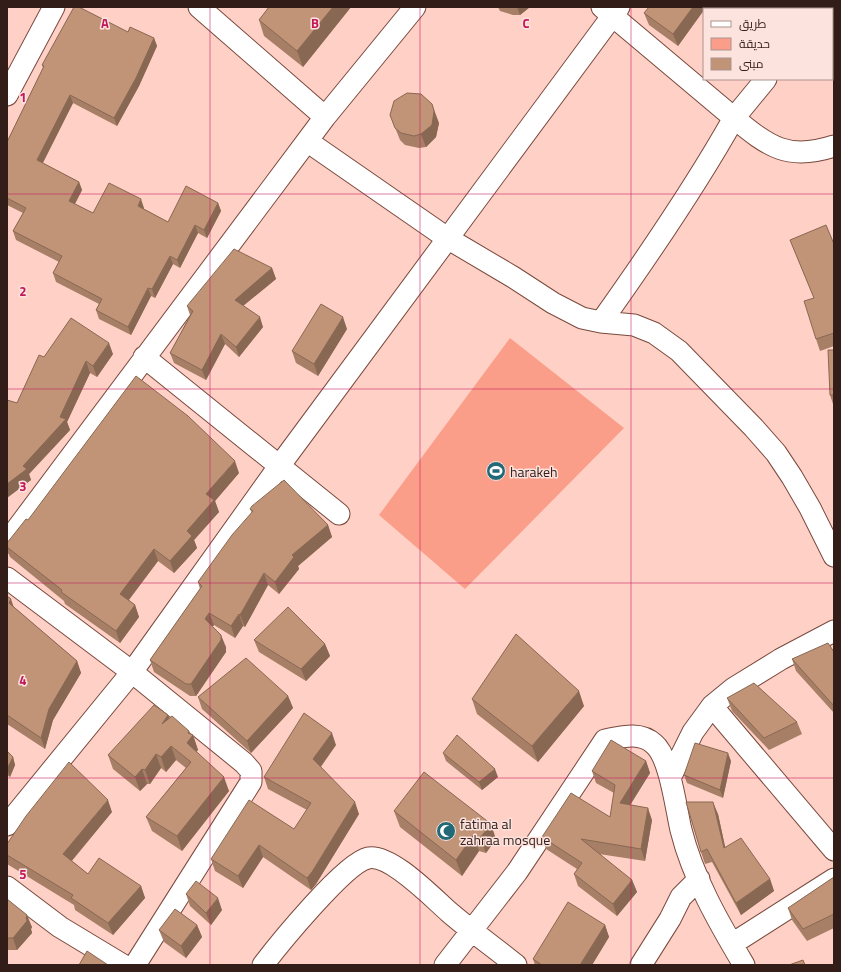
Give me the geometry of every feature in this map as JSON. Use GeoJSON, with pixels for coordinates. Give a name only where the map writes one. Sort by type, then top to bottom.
{"type":"FeatureCollection","features":[{"type":"Feature","properties":{"kind":"street"},"geometry":{"type":"LineString","coordinates":[[7,94],[54,7]]}},
{"type":"Feature","properties":{"kind":"street"},"geometry":{"type":"LineString","coordinates":[[199,7],[325,117]]}},
{"type":"Feature","properties":{"kind":"street"},"geometry":{"type":"LineString","coordinates":[[7,542],[325,117],[415,7]]}},
{"type":"Feature","properties":{"kind":"street"},"geometry":{"type":"LineString","coordinates":[[7,825],[132,672],[280,465],[447,238],[611,10],[760,140],[786,151],[809,152],[834,146]]}},
{"type":"Feature","properties":{"kind":"street"},"geometry":{"type":"LineString","coordinates":[[600,322],[668,224],[716,150],[734,118],[765,80]]}},
{"type":"Feature","properties":{"kind":"street"},"geometry":{"type":"LineString","coordinates":[[307,141],[447,238],[569,311],[582,318],[600,322],[634,325],[654,333],[679,351],[754,428],[776,453],[807,502],[834,556]]}},
{"type":"Feature","properties":{"kind":"street"},"geometry":{"type":"LineString","coordinates":[[144,357],[340,514]]}},
{"type":"Feature","properties":{"kind":"street"},"geometry":{"type":"LineString","coordinates":[[7,578],[132,672],[244,763],[252,774],[251,782],[135,965]]}},
{"type":"Feature","properties":{"kind":"street"},"geometry":{"type":"LineString","coordinates":[[670,778],[693,732],[712,706],[734,688],[774,663],[834,631]]}},
{"type":"Feature","properties":{"kind":"street"},"geometry":{"type":"LineString","coordinates":[[712,706],[834,850]]}},
{"type":"Feature","properties":{"kind":"street"},"geometry":{"type":"LineString","coordinates":[[445,965],[517,872],[605,740],[629,735],[644,738],[655,744],[662,756],[670,778],[681,831],[698,879],[744,965]]}},
{"type":"Feature","properties":{"kind":"street"},"geometry":{"type":"LineString","coordinates":[[263,965],[291,930],[334,884],[353,866],[369,858],[384,860],[407,876],[426,890],[471,930],[516,965]]}},
{"type":"Feature","properties":{"kind":"street"},"geometry":{"type":"LineString","coordinates":[[641,965],[670,919],[681,897],[698,879]]}},
{"type":"Feature","properties":{"kind":"street"},"geometry":{"type":"LineString","coordinates":[[732,944],[834,879]]}},
{"type":"Feature","properties":{"kind":"street"},"geometry":{"type":"LineString","coordinates":[[7,887],[60,927],[123,965]]}},
{"type":"Feature","properties":{"kind":"green space","name":"harakeh"},"geometry":{"type":"Polygon","coordinates":[[[510,338],[624,428],[465,589],[379,515],[510,338]]]}},
{"type":"Feature","properties":{"kind":"building"},"geometry":{"type":"Polygon","coordinates":[[[74,7],[79,7],[128,32],[130,27],[154,38],[136,78],[114,118],[70,95],[37,160],[79,182],[69,201],[93,213],[109,183],[141,199],[138,206],[168,222],[186,186],[218,203],[204,230],[195,225],[177,260],[170,256],[152,289],[148,288],[128,327],[96,310],[102,299],[53,273],[62,256],[13,231],[26,208],[7,198],[7,142],[44,66],[42,65],[74,7]]]}},
{"type":"Feature","properties":{"kind":"building"},"geometry":{"type":"Polygon","coordinates":[[[269,7],[333,7],[297,51],[259,20],[269,7]]]}},
{"type":"Feature","properties":{"kind":"building"},"geometry":{"type":"Polygon","coordinates":[[[649,7],[693,7],[673,34],[644,13],[649,7]]]}},
{"type":"Feature","properties":{"kind":"building"},"geometry":{"type":"Polygon","coordinates":[[[407,93],[421,94],[432,104],[434,111],[432,125],[421,134],[414,136],[401,133],[395,128],[390,115],[394,101],[407,93]]]}},
{"type":"Feature","properties":{"kind":"building"},"geometry":{"type":"Polygon","coordinates":[[[826,225],[834,244],[834,333],[816,339],[804,301],[814,298],[790,240],[826,225]]]}},
{"type":"Feature","properties":{"kind":"building"},"geometry":{"type":"Polygon","coordinates":[[[234,249],[272,268],[235,300],[260,317],[236,347],[221,334],[202,370],[170,353],[193,311],[187,306],[234,249]]]}},
{"type":"Feature","properties":{"kind":"building"},"geometry":{"type":"Polygon","coordinates":[[[321,304],[343,317],[314,364],[292,351],[321,304]]]}},
{"type":"Feature","properties":{"kind":"building"},"geometry":{"type":"Polygon","coordinates":[[[71,318],[109,343],[93,366],[86,361],[60,417],[66,419],[23,466],[27,469],[7,484],[7,400],[17,403],[39,355],[44,357],[71,318]]]}},
{"type":"Feature","properties":{"kind":"building"},"geometry":{"type":"Polygon","coordinates":[[[828,350],[834,350],[834,395],[830,395],[828,350]]]}},
{"type":"Feature","properties":{"kind":"building"},"geometry":{"type":"Polygon","coordinates":[[[136,376],[188,416],[235,461],[206,494],[214,500],[187,531],[192,536],[170,561],[154,549],[120,594],[135,605],[116,631],[61,592],[62,590],[7,547],[7,543],[26,519],[28,520],[136,376]]]}},
{"type":"Feature","properties":{"kind":"building"},"geometry":{"type":"Polygon","coordinates":[[[284,480],[328,525],[292,555],[294,557],[275,582],[264,573],[240,615],[239,614],[231,626],[209,613],[205,619],[221,635],[221,640],[191,684],[186,684],[150,660],[202,586],[198,582],[232,535],[253,511],[250,509],[252,506],[284,480]]]}},
{"type":"Feature","properties":{"kind":"building"},"geometry":{"type":"Polygon","coordinates":[[[7,596],[11,599],[9,603],[77,661],[49,709],[41,738],[7,715],[7,596]]]}},
{"type":"Feature","properties":{"kind":"building"},"geometry":{"type":"Polygon","coordinates":[[[288,607],[325,644],[301,669],[254,640],[288,607]]]}},
{"type":"Feature","properties":{"kind":"building"},"geometry":{"type":"Polygon","coordinates":[[[516,634],[579,691],[532,746],[472,699],[516,634]]]}},
{"type":"Feature","properties":{"kind":"building"},"geometry":{"type":"Polygon","coordinates":[[[828,643],[834,652],[834,706],[792,659],[828,643]]]}},
{"type":"Feature","properties":{"kind":"building"},"geometry":{"type":"Polygon","coordinates":[[[246,658],[288,696],[247,741],[198,697],[246,658]]]}},
{"type":"Feature","properties":{"kind":"building"},"geometry":{"type":"Polygon","coordinates":[[[754,683],[797,722],[764,738],[727,698],[754,683]]]}},
{"type":"Feature","properties":{"kind":"building"},"geometry":{"type":"Polygon","coordinates":[[[154,705],[168,715],[162,724],[172,716],[189,731],[188,733],[193,735],[187,743],[224,777],[177,836],[146,817],[191,762],[171,746],[161,757],[156,754],[145,770],[142,769],[135,777],[108,755],[154,705]]]}},
{"type":"Feature","properties":{"kind":"building"},"geometry":{"type":"Polygon","coordinates":[[[304,713],[332,733],[313,759],[355,802],[307,878],[259,845],[238,876],[211,859],[249,800],[294,829],[311,803],[264,777],[304,713]]]}},
{"type":"Feature","properties":{"kind":"building"},"geometry":{"type":"Polygon","coordinates":[[[457,735],[495,769],[479,782],[443,753],[457,735]]]}},
{"type":"Feature","properties":{"kind":"building"},"geometry":{"type":"Polygon","coordinates":[[[611,740],[646,761],[620,803],[648,808],[641,849],[581,839],[632,880],[613,904],[574,874],[582,863],[542,837],[571,793],[610,817],[615,785],[592,771],[611,740]]]}},
{"type":"Feature","properties":{"kind":"building"},"geometry":{"type":"Polygon","coordinates":[[[695,743],[728,753],[720,790],[684,775],[695,743]]]}},
{"type":"Feature","properties":{"kind":"building"},"geometry":{"type":"Polygon","coordinates":[[[7,751],[13,757],[7,769],[7,751]]]}},
{"type":"Feature","properties":{"kind":"building"},"geometry":{"type":"Polygon","coordinates":[[[69,762],[108,800],[63,854],[88,874],[99,858],[141,886],[108,923],[71,898],[73,895],[7,855],[7,844],[26,816],[69,762]]]}},
{"type":"Feature","properties":{"kind":"building","name":"fatima al zahraa mosque"},"geometry":{"type":"Polygon","coordinates":[[[424,772],[491,824],[480,838],[473,836],[456,860],[394,811],[424,772]]]}},
{"type":"Feature","properties":{"kind":"building"},"geometry":{"type":"Polygon","coordinates":[[[686,802],[713,802],[724,848],[741,838],[770,879],[736,903],[707,849],[701,852],[686,802]]]}},
{"type":"Feature","properties":{"kind":"building"},"geometry":{"type":"Polygon","coordinates":[[[834,877],[834,914],[803,929],[788,908],[834,877]]]}},
{"type":"Feature","properties":{"kind":"building"},"geometry":{"type":"Polygon","coordinates":[[[196,881],[218,898],[206,913],[186,894],[196,881]]]}},
{"type":"Feature","properties":{"kind":"building"},"geometry":{"type":"Polygon","coordinates":[[[7,899],[27,915],[27,921],[13,938],[7,938],[7,899]]]}},
{"type":"Feature","properties":{"kind":"building"},"geometry":{"type":"Polygon","coordinates":[[[568,902],[605,925],[580,965],[542,965],[533,959],[568,902]]]}},
{"type":"Feature","properties":{"kind":"building"},"geometry":{"type":"Polygon","coordinates":[[[175,909],[197,925],[181,946],[159,930],[175,909]]]}},
{"type":"Feature","properties":{"kind":"building"},"geometry":{"type":"Polygon","coordinates":[[[87,951],[108,965],[79,965],[87,951]]]}},
{"type":"Feature","properties":{"kind":"building"},"geometry":{"type":"Polygon","coordinates":[[[803,960],[805,965],[789,965],[803,960]]]}},
{"type":"Feature","properties":{"kind":"place","name":"harakeh"},"geometry":{"type":"Point","coordinates":[496,471]}},
{"type":"Feature","properties":{"kind":"place","name":"fatima al zahraa mosque"},"geometry":{"type":"Point","coordinates":[446,831]}}]}
